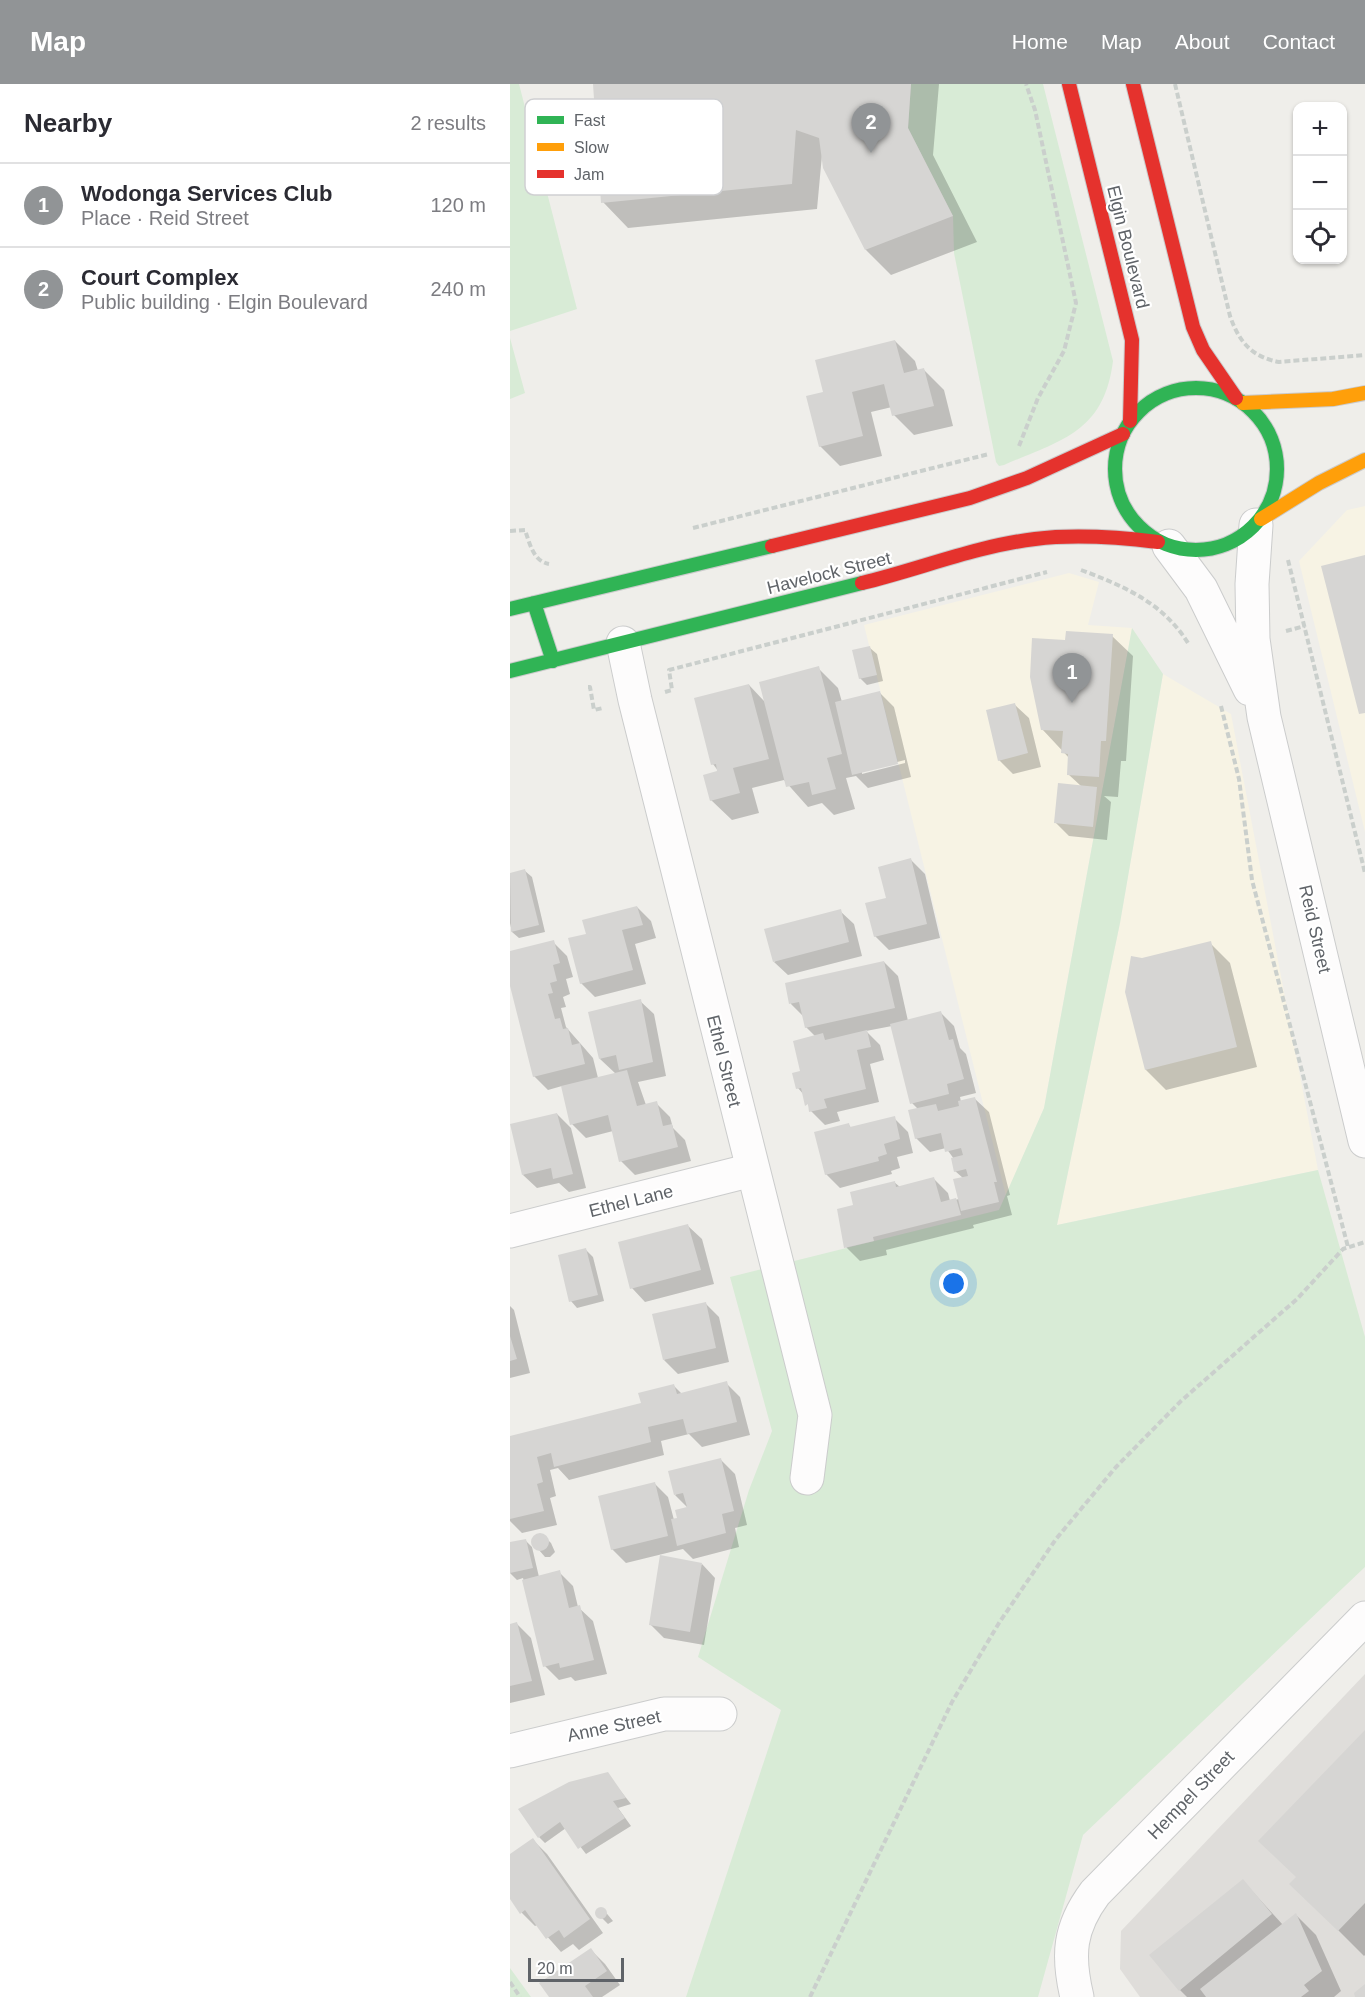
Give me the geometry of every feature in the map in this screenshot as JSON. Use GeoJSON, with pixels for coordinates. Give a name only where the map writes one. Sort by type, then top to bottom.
{"type":"FeatureCollection","features":[{"type":"Feature","properties":{"kind":"street","name":"Elgin Boulevard"},"geometry":{"type":"LineString","coordinates":[[1069,84],[1132,340],[1126,428]]}},
{"type":"Feature","properties":{"kind":"street"},"geometry":{"type":"LineString","coordinates":[[1133,84],[1193,327],[1203,350],[1240,401],[1264,424],[1273,442],[1277,462],[1274,492],[1258,522]]}},
{"type":"Feature","properties":{"kind":"street"},"geometry":{"type":"LineString","coordinates":[[1365,393],[1333,399],[1240,401],[1206,389],[1177,390],[1151,401],[1126,428],[1116,452],[1114,471],[1120,500],[1135,524],[1164,544],[1192,551],[1215,549],[1237,540],[1258,522],[1319,483],[1365,460]]}},
{"type":"Feature","properties":{"kind":"street"},"geometry":{"type":"LineString","coordinates":[[510,609],[946,504],[1027,478],[1126,428]]}},
{"type":"Feature","properties":{"kind":"street","name":"Reid Street"},"geometry":{"type":"LineString","coordinates":[[1258,522],[1252,584],[1253,639],[1264,717],[1365,1141]]}},
{"type":"Feature","properties":{"kind":"street","name":"Havelock Street"},"geometry":{"type":"LineString","coordinates":[[510,671],[914,570],[975,549],[1040,537],[1112,536],[1164,544]]}},
{"type":"Feature","properties":{"kind":"street","name":"Reid Street"},"geometry":{"type":"LineString","coordinates":[[1164,544],[1205,596],[1264,717]]}},
{"type":"Feature","properties":{"kind":"street"},"geometry":{"type":"LineString","coordinates":[[534,603],[553,661]]}},
{"type":"Feature","properties":{"kind":"street","name":"Ethel Street"},"geometry":{"type":"LineString","coordinates":[[623,643],[635,700],[815,1416],[807,1479]]}},
{"type":"Feature","properties":{"kind":"street","name":"Ethel Lane"},"geometry":{"type":"LineString","coordinates":[[510,1232],[752,1170]]}},
{"type":"Feature","properties":{"kind":"street","name":"Hempel Street"},"geometry":{"type":"LineString","coordinates":[[1077,1997],[1072,1978],[1073,1932],[1080,1914],[1095,1893],[1365,1618]]}},
{"type":"Feature","properties":{"kind":"street","name":"Anne Street"},"geometry":{"type":"LineString","coordinates":[[510,1751],[664,1714],[720,1714]]}},
{"type":"Feature","properties":{"kind":"path"},"geometry":{"type":"LineString","coordinates":[[1026,84],[1035,110],[1076,303],[1064,351],[1038,398],[1019,446],[1027,478]]}},
{"type":"Feature","properties":{"kind":"path"},"geometry":{"type":"LineString","coordinates":[[1175,84],[1230,316],[1242,343],[1266,359],[1280,362],[1365,356]]}},
{"type":"Feature","properties":{"kind":"path"},"geometry":{"type":"LineString","coordinates":[[1008,449],[1019,446]]}},
{"type":"Feature","properties":{"kind":"path"},"geometry":{"type":"LineString","coordinates":[[683,531],[996,452]]}},
{"type":"Feature","properties":{"kind":"path"},"geometry":{"type":"LineString","coordinates":[[510,531],[525,530],[533,552],[540,561],[547,564],[555,563]]}},
{"type":"Feature","properties":{"kind":"path"},"geometry":{"type":"LineString","coordinates":[[1040,537],[1047,572]]}},
{"type":"Feature","properties":{"kind":"path"},"geometry":{"type":"LineString","coordinates":[[1287,556],[1365,873]]}},
{"type":"Feature","properties":{"kind":"path"},"geometry":{"type":"LineString","coordinates":[[1073,569],[1128,590],[1152,603],[1175,624],[1191,647]]}},
{"type":"Feature","properties":{"kind":"path"},"geometry":{"type":"LineString","coordinates":[[579,690],[590,687],[594,710],[635,700],[672,690],[669,670],[1054,571]]}},
{"type":"Feature","properties":{"kind":"path"},"geometry":{"type":"LineString","coordinates":[[1220,703],[1239,779],[1252,880],[1348,1247]]}},
{"type":"Feature","properties":{"kind":"path"},"geometry":{"type":"LineString","coordinates":[[810,1997],[932,1740],[971,1667],[1056,1539],[1116,1467],[1181,1401],[1268,1326],[1308,1288],[1342,1249],[1365,1242]]}},
{"type":"Feature","properties":{"kind":"path"},"geometry":{"type":"LineString","coordinates":[[510,1982],[520,1997]]}},
{"type":"Feature","properties":{"kind":"shaded area"},"geometry":{"type":"Polygon","coordinates":[[[1365,506],[1365,832],[1299,561],[1347,510],[1365,506]]]}},
{"type":"Feature","properties":{"kind":"shaded area"},"geometry":{"type":"Polygon","coordinates":[[[1069,573],[1099,582],[1088,625],[1132,628],[1044,1108],[1006,1196],[864,625],[1069,573]]]}},
{"type":"Feature","properties":{"kind":"shaded area"},"geometry":{"type":"Polygon","coordinates":[[[1163,674],[1231,714],[1318,1170],[1057,1225],[1120,923],[1163,674]]]}},
{"type":"Feature","properties":{"kind":"shaded area"},"geometry":{"type":"Polygon","coordinates":[[[1365,1674],[1365,1997],[1140,1997],[1120,1969],[1121,1931],[1365,1674]]]}},
{"type":"Feature","properties":{"kind":"green space"},"geometry":{"type":"Polygon","coordinates":[[[510,84],[519,84],[525,107],[525,195],[548,195],[577,309],[510,331],[510,84]]]}},
{"type":"Feature","properties":{"kind":"green space"},"geometry":{"type":"Polygon","coordinates":[[[911,84],[1043,84],[1113,361],[1108,385],[1100,404],[1090,419],[1062,440],[1004,465],[999,466],[996,462],[954,253],[953,216],[908,128],[911,84]]]}},
{"type":"Feature","properties":{"kind":"green space"},"geometry":{"type":"Polygon","coordinates":[[[510,338],[525,393],[510,399],[510,338]]]}},
{"type":"Feature","properties":{"kind":"green space"},"geometry":{"type":"Polygon","coordinates":[[[1132,628],[1163,674],[1120,923],[1057,1225],[1318,1170],[1365,1337],[1365,1567],[1083,1835],[1038,1997],[686,1997],[781,1710],[698,1657],[749,1490],[772,1431],[730,1277],[999,1210],[1044,1108],[1132,628]]]}},
{"type":"Feature","properties":{"kind":"green space"},"geometry":{"type":"Polygon","coordinates":[[[510,1968],[531,1997],[510,1997],[510,1968]]]}},
{"type":"Feature","properties":{"kind":"building"},"geometry":{"type":"Polygon","coordinates":[[[593,84],[911,84],[908,128],[953,216],[865,250],[823,168],[819,138],[796,130],[792,184],[723,191],[723,99],[594,99],[593,84]]]}},
{"type":"Feature","properties":{"kind":"building"},"geometry":{"type":"Polygon","coordinates":[[[600,195],[681,195],[601,203],[600,195]]]}},
{"type":"Feature","properties":{"kind":"building"},"geometry":{"type":"Polygon","coordinates":[[[895,340],[904,373],[924,368],[934,406],[892,416],[884,384],[852,392],[863,436],[819,447],[806,396],[823,392],[815,360],[895,340]]]}},
{"type":"Feature","properties":{"kind":"building"},"geometry":{"type":"Polygon","coordinates":[[[1365,555],[1365,713],[1359,714],[1321,566],[1365,555]]]}},
{"type":"Feature","properties":{"kind":"building"},"geometry":{"type":"Polygon","coordinates":[[[1066,631],[1113,634],[1106,741],[1101,741],[1099,777],[1067,775],[1068,754],[1061,753],[1063,731],[1041,730],[1030,677],[1032,638],[1065,640],[1066,631]]]}},
{"type":"Feature","properties":{"kind":"building"},"geometry":{"type":"Polygon","coordinates":[[[870,646],[877,675],[859,679],[852,650],[870,646]]]}},
{"type":"Feature","properties":{"kind":"building"},"geometry":{"type":"Polygon","coordinates":[[[819,666],[842,754],[827,758],[836,789],[812,795],[809,782],[786,787],[759,682],[819,666]]]}},
{"type":"Feature","properties":{"kind":"building"},"geometry":{"type":"Polygon","coordinates":[[[749,684],[769,759],[733,768],[740,793],[710,801],[703,775],[717,771],[716,764],[711,765],[694,698],[749,684]]]}},
{"type":"Feature","properties":{"kind":"building"},"geometry":{"type":"Polygon","coordinates":[[[880,691],[898,764],[852,775],[835,702],[880,691]]]}},
{"type":"Feature","properties":{"kind":"building"},"geometry":{"type":"Polygon","coordinates":[[[1015,703],[1028,753],[998,761],[986,710],[1015,703]]]}},
{"type":"Feature","properties":{"kind":"building"},"geometry":{"type":"Polygon","coordinates":[[[1058,783],[1097,787],[1093,827],[1054,823],[1058,783]]]}},
{"type":"Feature","properties":{"kind":"building"},"geometry":{"type":"Polygon","coordinates":[[[911,858],[927,924],[874,937],[865,903],[886,898],[878,867],[911,858]]]}},
{"type":"Feature","properties":{"kind":"building"},"geometry":{"type":"Polygon","coordinates":[[[525,869],[539,925],[511,932],[510,873],[525,869]]]}},
{"type":"Feature","properties":{"kind":"building"},"geometry":{"type":"Polygon","coordinates":[[[637,906],[643,925],[622,930],[633,970],[580,984],[568,938],[586,934],[582,920],[637,906]]]}},
{"type":"Feature","properties":{"kind":"building"},"geometry":{"type":"Polygon","coordinates":[[[841,909],[849,942],[773,962],[764,929],[841,909]]]}},
{"type":"Feature","properties":{"kind":"building"},"geometry":{"type":"Polygon","coordinates":[[[554,940],[560,963],[553,965],[557,981],[550,983],[553,993],[548,994],[555,1019],[560,1018],[563,1029],[568,1028],[572,1045],[580,1043],[585,1064],[533,1077],[510,986],[510,951],[554,940]]]}},
{"type":"Feature","properties":{"kind":"building"},"geometry":{"type":"Polygon","coordinates":[[[1211,941],[1237,1047],[1145,1070],[1125,992],[1131,956],[1142,958],[1211,941]]]}},
{"type":"Feature","properties":{"kind":"building"},"geometry":{"type":"Polygon","coordinates":[[[884,961],[895,1008],[805,1028],[799,1002],[789,1004],[785,983],[884,961]]]}},
{"type":"Feature","properties":{"kind":"building"},"geometry":{"type":"Polygon","coordinates":[[[641,999],[653,1062],[619,1070],[616,1055],[599,1059],[588,1012],[641,999]]]}},
{"type":"Feature","properties":{"kind":"building"},"geometry":{"type":"Polygon","coordinates":[[[941,1011],[949,1040],[953,1039],[964,1079],[947,1084],[949,1094],[910,1104],[890,1024],[941,1011]]]}},
{"type":"Feature","properties":{"kind":"building"},"geometry":{"type":"Polygon","coordinates":[[[867,1030],[871,1047],[857,1050],[866,1089],[824,1099],[827,1108],[809,1112],[808,1104],[805,1106],[801,1088],[796,1089],[792,1073],[800,1071],[793,1041],[823,1033],[825,1040],[867,1030]]]}},
{"type":"Feature","properties":{"kind":"building"},"geometry":{"type":"Polygon","coordinates":[[[627,1070],[637,1106],[657,1101],[663,1126],[672,1124],[678,1147],[619,1162],[608,1115],[570,1125],[561,1086],[627,1070]]]}},
{"type":"Feature","properties":{"kind":"building"},"geometry":{"type":"Polygon","coordinates":[[[975,1097],[997,1182],[994,1182],[999,1202],[961,1211],[953,1179],[968,1176],[966,1169],[954,1172],[951,1158],[963,1155],[961,1148],[945,1152],[941,1133],[915,1139],[908,1110],[936,1104],[938,1111],[959,1106],[958,1101],[975,1097]]]}},
{"type":"Feature","properties":{"kind":"building"},"geometry":{"type":"Polygon","coordinates":[[[557,1113],[573,1174],[553,1179],[551,1168],[522,1175],[510,1124],[557,1113]]]}},
{"type":"Feature","properties":{"kind":"building"},"geometry":{"type":"Polygon","coordinates":[[[895,1116],[900,1139],[884,1144],[887,1154],[878,1157],[879,1161],[825,1175],[814,1132],[849,1123],[850,1127],[895,1116]]]}},
{"type":"Feature","properties":{"kind":"building"},"geometry":{"type":"Polygon","coordinates":[[[934,1177],[941,1202],[956,1198],[961,1215],[873,1237],[874,1241],[844,1248],[837,1209],[853,1205],[850,1192],[895,1181],[896,1187],[934,1177]]]}},
{"type":"Feature","properties":{"kind":"building"},"geometry":{"type":"Polygon","coordinates":[[[688,1224],[701,1270],[630,1289],[618,1242],[688,1224]]]}},
{"type":"Feature","properties":{"kind":"building"},"geometry":{"type":"Polygon","coordinates":[[[586,1248],[598,1295],[569,1302],[558,1255],[586,1248]]]}},
{"type":"Feature","properties":{"kind":"building"},"geometry":{"type":"Polygon","coordinates":[[[706,1302],[716,1348],[663,1360],[652,1314],[706,1302]]]}},
{"type":"Feature","properties":{"kind":"building"},"geometry":{"type":"Polygon","coordinates":[[[510,1336],[517,1359],[510,1361],[510,1336]]]}},
{"type":"Feature","properties":{"kind":"building"},"geometry":{"type":"Polygon","coordinates":[[[727,1381],[737,1422],[687,1434],[683,1419],[648,1427],[651,1442],[554,1467],[551,1453],[537,1457],[543,1482],[537,1484],[544,1511],[510,1519],[510,1436],[641,1403],[638,1393],[674,1384],[677,1394],[727,1381]]]}},
{"type":"Feature","properties":{"kind":"building"},"geometry":{"type":"Polygon","coordinates":[[[721,1458],[734,1511],[722,1514],[726,1533],[677,1546],[671,1519],[677,1518],[675,1510],[687,1507],[683,1493],[674,1495],[668,1471],[721,1458]]]}},
{"type":"Feature","properties":{"kind":"building"},"geometry":{"type":"Polygon","coordinates":[[[655,1482],[668,1536],[611,1550],[598,1496],[655,1482]]]}},
{"type":"Feature","properties":{"kind":"building"},"geometry":{"type":"Polygon","coordinates":[[[540,1533],[546,1536],[549,1542],[546,1548],[540,1551],[534,1548],[531,1542],[534,1536],[540,1533]]]}},
{"type":"Feature","properties":{"kind":"building"},"geometry":{"type":"Polygon","coordinates":[[[526,1539],[533,1568],[510,1573],[510,1542],[526,1539]]]}},
{"type":"Feature","properties":{"kind":"building"},"geometry":{"type":"Polygon","coordinates":[[[660,1555],[702,1563],[690,1632],[649,1625],[660,1555]]]}},
{"type":"Feature","properties":{"kind":"building"},"geometry":{"type":"Polygon","coordinates":[[[560,1570],[569,1608],[580,1605],[594,1660],[560,1668],[559,1663],[543,1667],[522,1580],[560,1570]]]}},
{"type":"Feature","properties":{"kind":"building"},"geometry":{"type":"Polygon","coordinates":[[[517,1622],[532,1681],[510,1686],[510,1624],[517,1622]]]}},
{"type":"Feature","properties":{"kind":"building"},"geometry":{"type":"Polygon","coordinates":[[[1365,1730],[1365,1903],[1338,1931],[1289,1884],[1296,1877],[1258,1841],[1365,1730]]]}},
{"type":"Feature","properties":{"kind":"building"},"geometry":{"type":"Polygon","coordinates":[[[608,1772],[626,1798],[613,1801],[625,1818],[578,1849],[560,1822],[538,1838],[518,1809],[569,1782],[608,1772]]]}},
{"type":"Feature","properties":{"kind":"building"},"geometry":{"type":"Polygon","coordinates":[[[533,1838],[590,1919],[564,1938],[559,1930],[546,1939],[525,1910],[520,1914],[510,1899],[510,1854],[533,1838]]]}},
{"type":"Feature","properties":{"kind":"building"},"geometry":{"type":"Polygon","coordinates":[[[1243,1879],[1272,1914],[1179,1991],[1149,1955],[1243,1879]]]}},
{"type":"Feature","properties":{"kind":"building"},"geometry":{"type":"Polygon","coordinates":[[[601,1907],[607,1913],[601,1919],[595,1913],[601,1907]]]}},
{"type":"Feature","properties":{"kind":"building"},"geometry":{"type":"Polygon","coordinates":[[[1296,1913],[1322,1971],[1304,1985],[1309,1991],[1301,1997],[1206,1997],[1200,1989],[1296,1913]]]}},
{"type":"Feature","properties":{"kind":"building"},"geometry":{"type":"Polygon","coordinates":[[[591,1948],[607,1971],[585,1986],[593,1997],[549,1997],[539,1983],[591,1948]]]}},
{"type":"Feature","properties":{"kind":"building"},"geometry":{"type":"Polygon","coordinates":[[[1365,1984],[1365,1997],[1355,1997],[1354,1993],[1365,1984]]]}},
{"type":"Feature","properties":{"kind":"traffic: fast"},"geometry":{"type":"LineString","coordinates":[[1196,388],[1212,389],[1227,394],[1254,411],[1271,438],[1276,453],[1277,469],[1276,485],[1271,500],[1254,527],[1227,544],[1212,549],[1196,550],[1180,549],[1165,544],[1138,527],[1121,500],[1116,485],[1115,469],[1116,453],[1121,438],[1138,411],[1165,394],[1180,389],[1196,388]]}},
{"type":"Feature","properties":{"kind":"traffic: fast"},"geometry":{"type":"LineString","coordinates":[[510,609],[772,546]]}},
{"type":"Feature","properties":{"kind":"traffic: fast"},"geometry":{"type":"LineString","coordinates":[[510,671],[862,583]]}},
{"type":"Feature","properties":{"kind":"traffic: fast"},"geometry":{"type":"LineString","coordinates":[[534,603],[553,661]]}},
{"type":"Feature","properties":{"kind":"traffic: slow"},"geometry":{"type":"LineString","coordinates":[[1243,403],[1333,399],[1365,393]]}},
{"type":"Feature","properties":{"kind":"traffic: slow"},"geometry":{"type":"LineString","coordinates":[[1261,519],[1319,483],[1365,460]]}},
{"type":"Feature","properties":{"kind":"traffic: jam"},"geometry":{"type":"LineString","coordinates":[[1069,84],[1132,340],[1130,421]]}},
{"type":"Feature","properties":{"kind":"traffic: jam"},"geometry":{"type":"LineString","coordinates":[[1133,84],[1193,327],[1203,350],[1236,398]]}},
{"type":"Feature","properties":{"kind":"traffic: jam"},"geometry":{"type":"LineString","coordinates":[[772,546],[970,498],[1027,478],[1123,434]]}},
{"type":"Feature","properties":{"kind":"traffic: jam"},"geometry":{"type":"LineString","coordinates":[[862,583],[1013,542],[1066,537],[1158,542]]}},
{"type":"Feature","properties":{"kind":"place","name":"Court Complex"},"geometry":{"type":"Point","coordinates":[871,153]}},
{"type":"Feature","properties":{"kind":"place","name":"Wodonga Services Club"},"geometry":{"type":"Point","coordinates":[1072,703]}}]}
